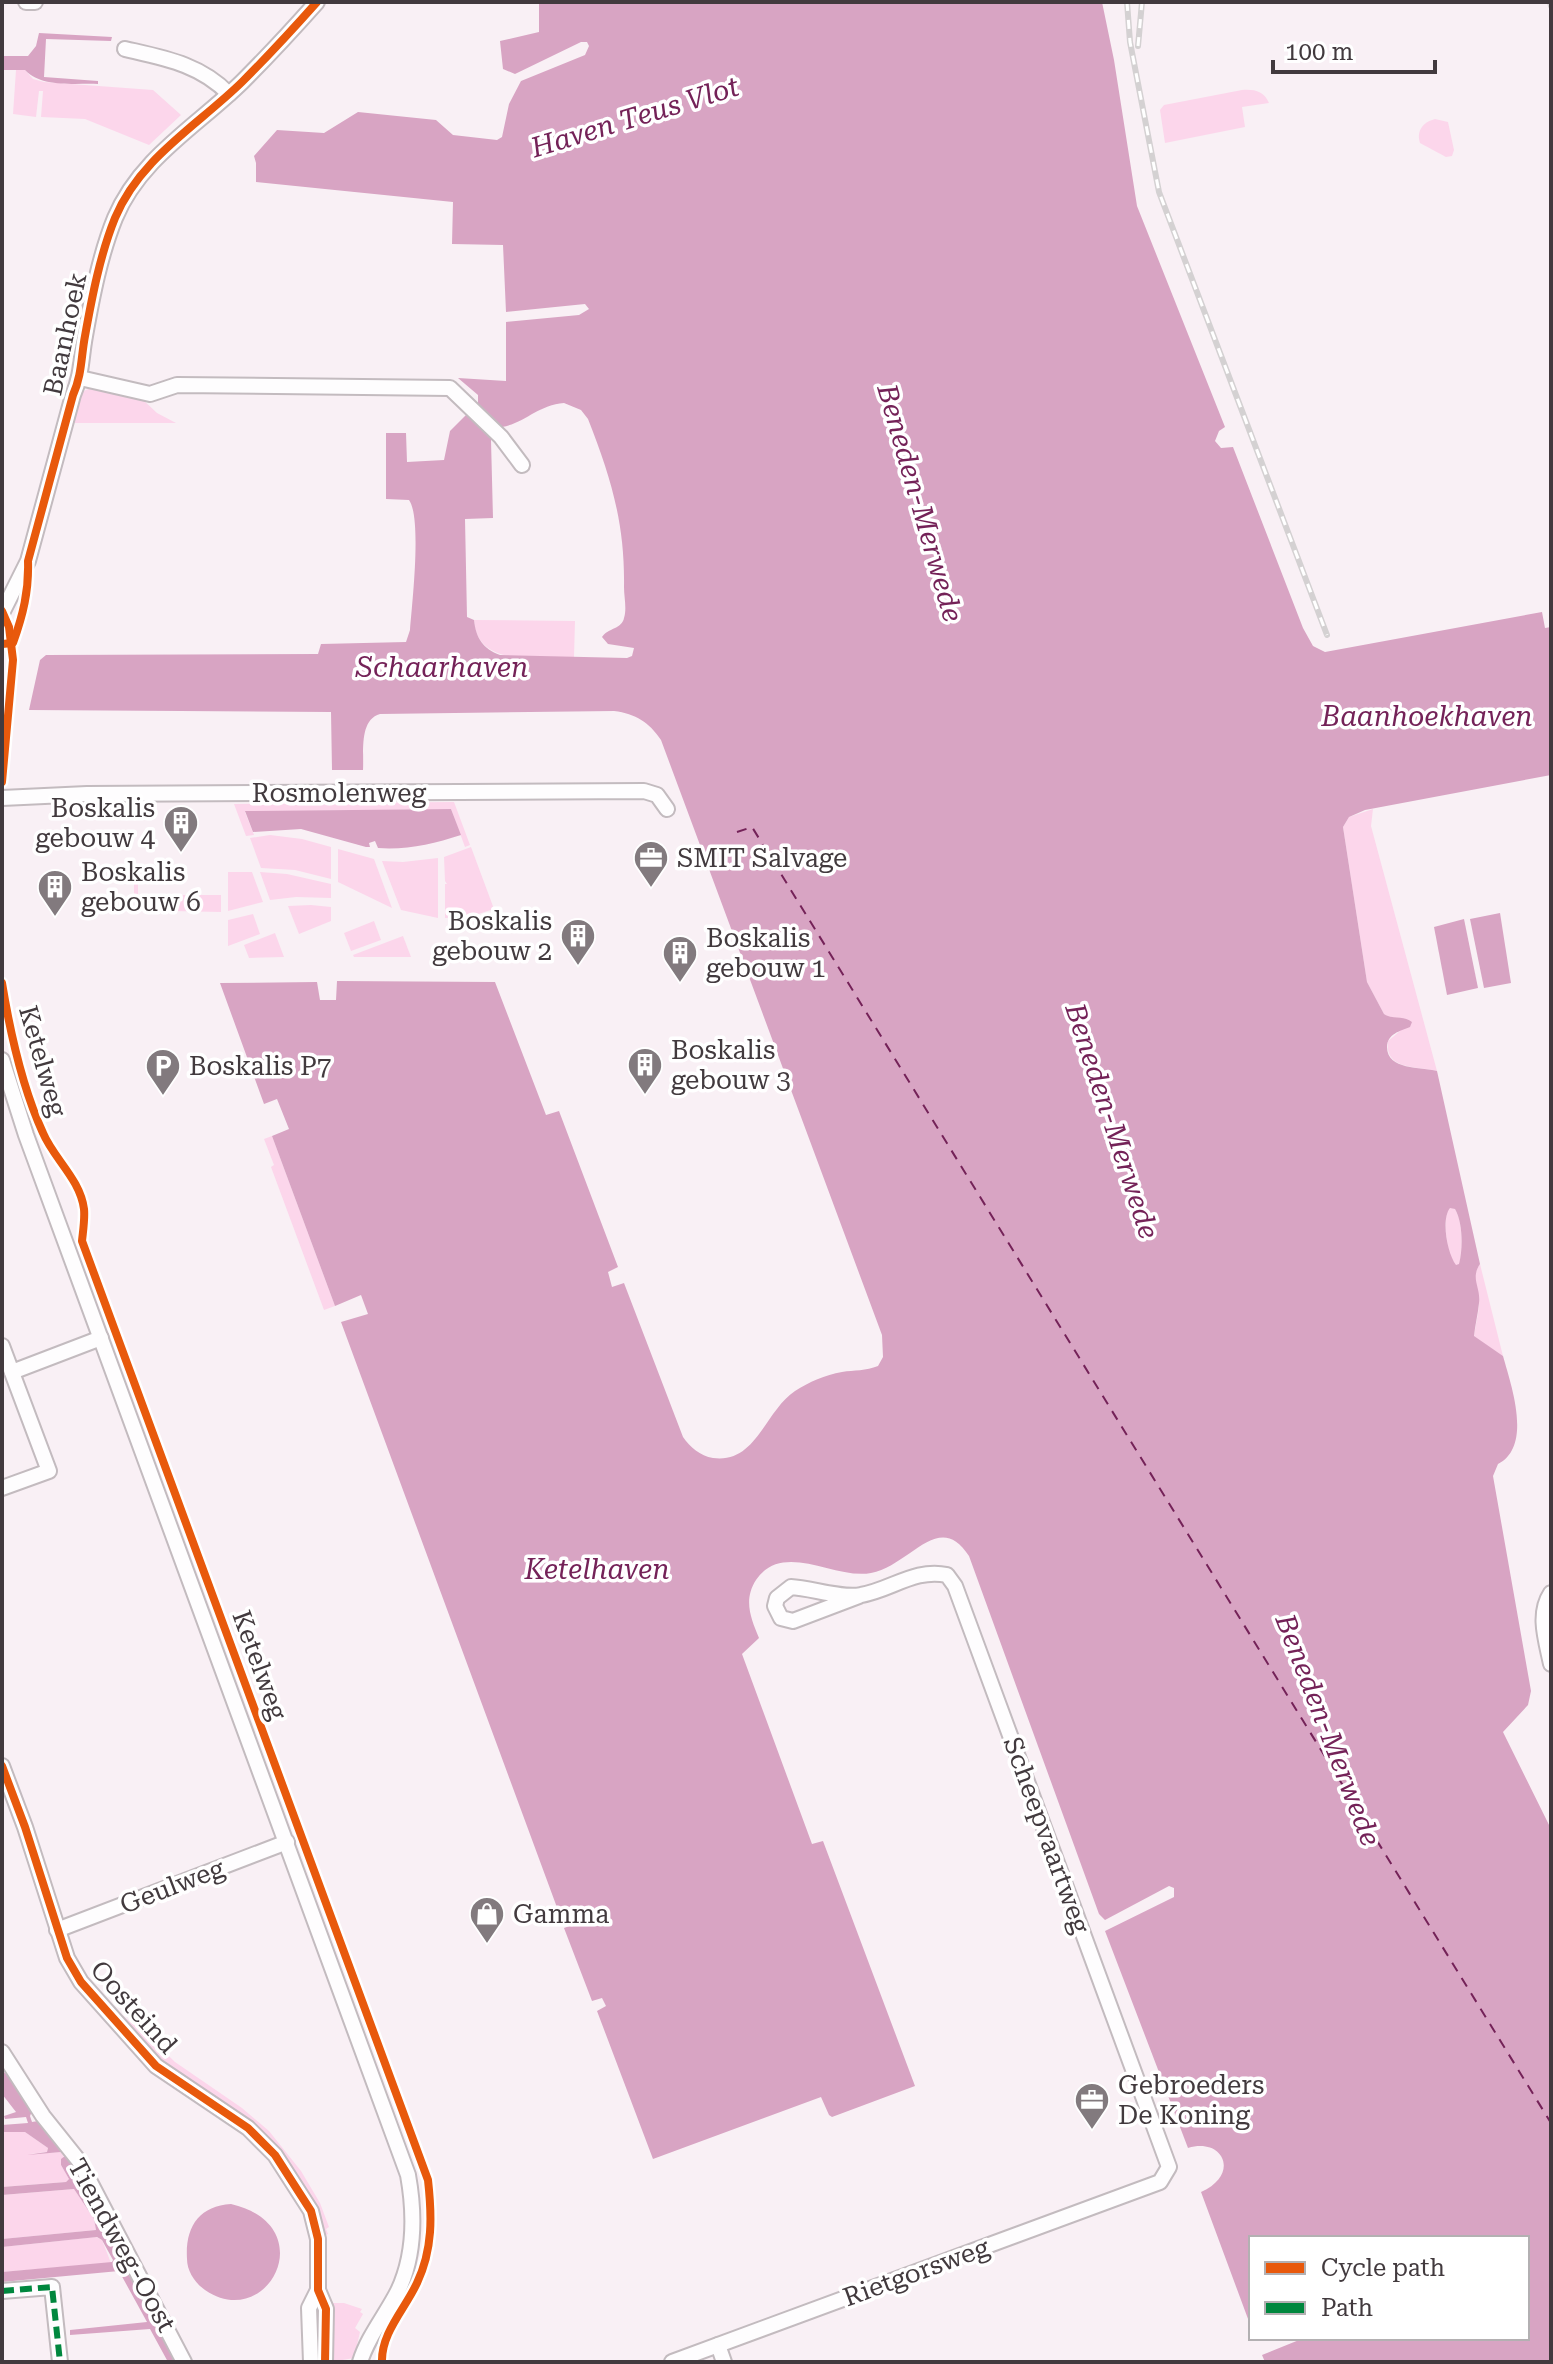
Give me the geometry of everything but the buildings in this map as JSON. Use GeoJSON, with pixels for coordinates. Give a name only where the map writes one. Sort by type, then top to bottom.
{"type":"FeatureCollection","features":[{"type":"Feature","properties":{"kind":"street"},"geometry":{"type":"LineString","coordinates":[[26,2],[35,2]]}},
{"type":"Feature","properties":{"kind":"street","name":"Baanhoek"},"geometry":{"type":"LineString","coordinates":[[2,613],[28,561],[80,378],[85,338],[104,252],[126,195],[168,144],[229,94],[317,2]]}},
{"type":"Feature","properties":{"kind":"street"},"geometry":{"type":"LineString","coordinates":[[125,49],[200,70],[229,94]]}},
{"type":"Feature","properties":{"kind":"street","name":"Baanhoek"},"geometry":{"type":"LineString","coordinates":[[80,378],[150,394],[177,385],[450,388],[501,437],[522,465]]}},
{"type":"Feature","properties":{"kind":"street","name":"Rosmolenweg"},"geometry":{"type":"LineString","coordinates":[[2,798],[87,794],[644,791],[657,795],[667,809]]}},
{"type":"Feature","properties":{"kind":"street","name":"Ketelweg"},"geometry":{"type":"LineString","coordinates":[[2,1060],[8,1107],[101,1338],[408,2175],[413,2201],[413,2230],[405,2270],[398,2291],[363,2351],[360,2362]]}},
{"type":"Feature","properties":{"kind":"street"},"geometry":{"type":"LineString","coordinates":[[12,1372],[101,1338]]}},
{"type":"Feature","properties":{"kind":"street"},"geometry":{"type":"LineString","coordinates":[[2,1346],[49,1471],[2,1488]]}},
{"type":"Feature","properties":{"kind":"street","name":"Scheepvaartweg"},"geometry":{"type":"LineString","coordinates":[[859,1596],[791,1587],[777,1598],[775,1606],[781,1618],[793,1621],[923,1573],[947,1575],[955,1586],[1169,2167],[1160,2182]]}},
{"type":"Feature","properties":{"kind":"street"},"geometry":{"type":"LineString","coordinates":[[1551,1593],[1544,1604],[1543,1623],[1551,1664]]}},
{"type":"Feature","properties":{"kind":"street","name":"Oosteind"},"geometry":{"type":"LineString","coordinates":[[2,1766],[67,1958],[81,1982],[156,2066],[248,2128],[275,2155],[311,2211],[318,2239],[318,2290],[326,2309],[325,2362]]}},
{"type":"Feature","properties":{"kind":"street","name":"Geulweg"},"geometry":{"type":"LineString","coordinates":[[57,1930],[287,1842]]}},
{"type":"Feature","properties":{"kind":"street","name":"Tiendweg-Oost"},"geometry":{"type":"LineString","coordinates":[[2,2052],[43,2116],[79,2161],[184,2362]]}},
{"type":"Feature","properties":{"kind":"street","name":"Rietgorsweg"},"geometry":{"type":"LineString","coordinates":[[672,2362],[1160,2182]]}},
{"type":"Feature","properties":{"kind":"street"},"geometry":{"type":"LineString","coordinates":[[2,2291],[52,2287],[60,2362]]}},
{"type":"Feature","properties":{"kind":"street","name":"Oosteind"},"geometry":{"type":"LineString","coordinates":[[311,2362],[309,2308],[318,2290]]}},
{"type":"Feature","properties":{"kind":"street"},"geometry":{"type":"LineString","coordinates":[[718,2345],[724,2362]]}},
{"type":"Feature","properties":{"kind":"shaded area"},"geometry":{"type":"Polygon","coordinates":[[[16,70],[25,70],[33,79],[44,82],[153,90],[181,115],[149,145],[85,119],[41,117],[43,91],[39,91],[36,117],[13,114],[16,70]]]}},
{"type":"Feature","properties":{"kind":"shaded area"},"geometry":{"type":"Polygon","coordinates":[[[1242,90],[1258,92],[1269,103],[1242,107],[1245,127],[1165,143],[1160,110],[1164,105],[1242,90]]]}},
{"type":"Feature","properties":{"kind":"shaded area"},"geometry":{"type":"Polygon","coordinates":[[[1435,119],[1448,122],[1454,150],[1452,156],[1446,157],[1420,143],[1422,128],[1435,119]]]}},
{"type":"Feature","properties":{"kind":"shaded area"},"geometry":{"type":"Polygon","coordinates":[[[96,387],[141,398],[157,413],[176,423],[67,423],[80,395],[96,387]]]}},
{"type":"Feature","properties":{"kind":"shaded area"},"geometry":{"type":"Polygon","coordinates":[[[474,620],[575,621],[574,657],[528,658],[498,653],[486,646],[478,636],[474,620]]]}},
{"type":"Feature","properties":{"kind":"shaded area"},"geometry":{"type":"Polygon","coordinates":[[[454,802],[470,845],[465,847],[451,809],[245,812],[254,835],[246,836],[234,804],[454,802]]]}},
{"type":"Feature","properties":{"kind":"shaded area"},"geometry":{"type":"Polygon","coordinates":[[[1373,809],[1371,826],[1437,1071],[1403,1065],[1391,1057],[1388,1041],[1400,1031],[1384,1014],[1367,982],[1343,827],[1349,817],[1373,809]]]}},
{"type":"Feature","properties":{"kind":"shaded area"},"geometry":{"type":"Polygon","coordinates":[[[270,835],[331,847],[331,879],[295,870],[261,868],[250,838],[270,835]]]}},
{"type":"Feature","properties":{"kind":"shaded area"},"geometry":{"type":"Polygon","coordinates":[[[471,847],[494,909],[465,918],[464,914],[462,918],[445,918],[447,884],[444,857],[471,847]]]}},
{"type":"Feature","properties":{"kind":"shaded area"},"geometry":{"type":"Polygon","coordinates":[[[338,849],[374,859],[392,908],[338,882],[338,849]]]}},
{"type":"Feature","properties":{"kind":"shaded area"},"geometry":{"type":"Polygon","coordinates":[[[438,858],[438,918],[401,910],[382,861],[438,858]]]}},
{"type":"Feature","properties":{"kind":"shaded area"},"geometry":{"type":"Polygon","coordinates":[[[134,870],[138,870],[138,895],[221,895],[221,912],[172,911],[134,902],[134,870]]]}},
{"type":"Feature","properties":{"kind":"shaded area"},"geometry":{"type":"Polygon","coordinates":[[[228,872],[252,872],[263,902],[228,911],[228,872]]]}},
{"type":"Feature","properties":{"kind":"shaded area"},"geometry":{"type":"Polygon","coordinates":[[[260,872],[287,874],[331,884],[331,898],[270,900],[260,872]]]}},
{"type":"Feature","properties":{"kind":"shaded area"},"geometry":{"type":"Polygon","coordinates":[[[288,906],[331,907],[331,921],[299,934],[288,906]]]}},
{"type":"Feature","properties":{"kind":"shaded area"},"geometry":{"type":"Polygon","coordinates":[[[253,914],[260,934],[228,946],[228,920],[253,914]]]}},
{"type":"Feature","properties":{"kind":"shaded area"},"geometry":{"type":"Polygon","coordinates":[[[374,921],[381,940],[351,951],[344,933],[374,921]]]}},
{"type":"Feature","properties":{"kind":"shaded area"},"geometry":{"type":"Polygon","coordinates":[[[275,933],[284,957],[249,958],[244,945],[275,933]]]}},
{"type":"Feature","properties":{"kind":"shaded area"},"geometry":{"type":"Polygon","coordinates":[[[403,936],[411,957],[353,955],[403,936]]]}},
{"type":"Feature","properties":{"kind":"shaded area"},"geometry":{"type":"Polygon","coordinates":[[[272,1136],[335,1306],[324,1310],[271,1167],[274,1165],[264,1139],[272,1136]]]}},
{"type":"Feature","properties":{"kind":"shaded area"},"geometry":{"type":"Polygon","coordinates":[[[1450,1207],[1458,1215],[1462,1236],[1459,1265],[1455,1266],[1446,1239],[1446,1216],[1450,1207]]]}},
{"type":"Feature","properties":{"kind":"shaded area"},"geometry":{"type":"Polygon","coordinates":[[[1480,1264],[1503,1356],[1474,1337],[1479,1303],[1475,1279],[1480,1264]]]}},
{"type":"Feature","properties":{"kind":"shaded area"},"geometry":{"type":"Polygon","coordinates":[[[103,2000],[175,2062],[242,2108],[269,2131],[301,2171],[320,2203],[329,2227],[326,2229],[328,2234],[317,2239],[287,2166],[173,2074],[103,2000]]]}},
{"type":"Feature","properties":{"kind":"shaded area"},"geometry":{"type":"Polygon","coordinates":[[[2,2132],[25,2132],[48,2148],[47,2152],[29,2154],[61,2152],[64,2157],[61,2165],[69,2179],[66,2182],[2,2187],[2,2132]]]}},
{"type":"Feature","properties":{"kind":"shaded area"},"geometry":{"type":"Polygon","coordinates":[[[74,2189],[94,2219],[96,2230],[2,2239],[2,2195],[74,2189]]]}},
{"type":"Feature","properties":{"kind":"shaded area"},"geometry":{"type":"Polygon","coordinates":[[[96,2237],[102,2240],[111,2263],[2,2272],[2,2247],[96,2237]]]}},
{"type":"Feature","properties":{"kind":"shaded area"},"geometry":{"type":"Polygon","coordinates":[[[330,2303],[344,2303],[362,2309],[360,2312],[363,2314],[355,2328],[360,2332],[354,2358],[331,2362],[330,2303]]]}},
{"type":"Feature","properties":{"kind":"water"},"geometry":{"type":"Polygon","coordinates":[[[539,2],[1102,2],[1137,206],[1225,427],[1219,431],[1215,441],[1221,448],[1233,447],[1303,628],[1313,646],[1325,652],[1542,612],[1545,628],[1551,627],[1551,775],[1365,810],[1349,817],[1343,827],[1367,982],[1384,1014],[1412,1022],[1410,1027],[1389,1039],[1388,1054],[1399,1064],[1437,1071],[1480,1264],[1476,1274],[1479,1307],[1474,1336],[1503,1356],[1517,1414],[1515,1444],[1509,1455],[1498,1464],[1493,1476],[1531,1691],[1528,1705],[1503,1732],[1551,1829],[1551,2362],[1265,2362],[1262,2355],[1299,2340],[1529,2340],[1529,2236],[1249,2236],[1249,2322],[1201,2192],[1221,2176],[1223,2159],[1210,2148],[1188,2148],[1105,1931],[1174,1897],[1174,1888],[1169,1886],[1105,1920],[1099,1914],[969,1556],[958,1543],[947,1538],[924,1544],[871,1573],[857,1574],[795,1562],[780,1563],[767,1569],[752,1587],[749,1602],[759,1638],[742,1654],[812,1844],[823,1841],[915,2086],[832,2117],[821,2097],[653,2159],[597,2011],[606,2006],[602,1998],[592,2001],[564,1928],[586,1920],[586,1914],[562,1921],[341,1322],[368,1314],[361,1295],[335,1306],[272,1136],[289,1129],[277,1099],[264,1104],[220,983],[317,982],[320,1000],[336,1000],[337,981],[495,982],[546,1115],[559,1111],[618,1267],[608,1272],[612,1287],[624,1283],[683,1437],[708,1457],[728,1458],[740,1453],[795,1391],[829,1375],[878,1366],[883,1357],[882,1335],[661,740],[641,720],[614,711],[380,714],[373,717],[366,730],[363,770],[332,770],[331,712],[29,710],[40,660],[46,655],[318,654],[321,644],[406,642],[414,582],[415,524],[409,500],[386,499],[386,433],[406,433],[407,462],[444,460],[450,431],[478,403],[478,395],[458,378],[506,381],[506,322],[579,315],[589,309],[585,304],[506,312],[503,245],[452,244],[453,202],[256,182],[254,156],[277,130],[324,133],[358,112],[436,120],[453,135],[497,140],[502,137],[509,104],[521,81],[585,55],[589,46],[587,42],[581,42],[515,74],[503,69],[500,41],[539,32],[539,2]],[[564,403],[555,404],[502,427],[491,440],[493,518],[465,519],[467,617],[474,620],[479,637],[494,653],[632,656],[634,648],[608,644],[602,637],[621,624],[624,618],[622,542],[615,501],[603,461],[588,419],[581,410],[564,403]],[[1450,1208],[1447,1213],[1446,1236],[1456,1265],[1459,1264],[1462,1244],[1455,1209],[1450,1208]]]}},
{"type":"Feature","properties":{"kind":"water"},"geometry":{"type":"Polygon","coordinates":[[[39,33],[112,37],[111,41],[46,39],[44,77],[98,81],[98,84],[49,82],[25,70],[2,70],[2,56],[28,56],[36,46],[39,33]]]}},
{"type":"Feature","properties":{"kind":"water"},"geometry":{"type":"Polygon","coordinates":[[[451,809],[461,835],[399,848],[378,848],[375,841],[366,847],[301,829],[253,832],[245,811],[451,809]]]}},
{"type":"Feature","properties":{"kind":"water"},"geometry":{"type":"Polygon","coordinates":[[[1500,913],[1511,983],[1484,988],[1470,919],[1500,913]]]}},
{"type":"Feature","properties":{"kind":"water"},"geometry":{"type":"Polygon","coordinates":[[[1464,919],[1478,988],[1447,995],[1434,927],[1464,919]]]}},
{"type":"Feature","properties":{"kind":"water"},"geometry":{"type":"Polygon","coordinates":[[[2,2070],[33,2109],[30,2116],[32,2122],[38,2121],[62,2148],[61,2152],[27,2155],[47,2152],[48,2148],[25,2132],[2,2132],[2,2125],[28,2123],[26,2117],[5,2119],[4,2116],[16,2112],[2,2094],[2,2070]]]}},
{"type":"Feature","properties":{"kind":"water"},"geometry":{"type":"Polygon","coordinates":[[[65,2156],[71,2159],[100,2215],[101,2225],[108,2231],[142,2293],[145,2305],[155,2315],[179,2362],[168,2362],[150,2329],[70,2335],[70,2330],[147,2322],[119,2271],[2,2282],[2,2272],[113,2260],[97,2237],[2,2247],[2,2239],[96,2230],[94,2219],[74,2189],[2,2195],[2,2187],[66,2182],[69,2179],[61,2165],[61,2159],[65,2156]]]}},
{"type":"Feature","properties":{"kind":"water"},"geometry":{"type":"Polygon","coordinates":[[[231,2204],[259,2216],[275,2233],[280,2252],[276,2271],[265,2287],[248,2298],[228,2300],[205,2290],[195,2280],[188,2268],[187,2248],[192,2228],[202,2214],[231,2204]]]}},
{"type":"Feature","properties":{"kind":"ferry route"},"geometry":{"type":"LineString","coordinates":[[737,832],[752,827],[1551,2123]]}},
{"type":"Feature","properties":{"kind":"railway"},"geometry":{"type":"LineString","coordinates":[[1127,2],[1130,42],[1159,192],[1327,635]]}},
{"type":"Feature","properties":{"kind":"railway"},"geometry":{"type":"LineString","coordinates":[[1138,46],[1142,2]]}},
{"type":"Feature","properties":{"kind":"railway"},"geometry":{"type":"LineString","coordinates":[[1550,2],[1551,6]]}},
{"type":"Feature","properties":{"kind":"marked path"},"geometry":{"type":"LineString","coordinates":[[2,2291],[52,2287],[60,2362]]}},
{"type":"Feature","properties":{"kind":"cycle path"},"geometry":{"type":"LineString","coordinates":[[2,644],[13,643],[22,613],[28,561],[78,380],[97,276],[115,218],[126,197],[154,160],[242,82],[317,2]]}},
{"type":"Feature","properties":{"kind":"cycle path"},"geometry":{"type":"LineString","coordinates":[[2,611],[9,627],[13,660],[2,782]]}},
{"type":"Feature","properties":{"kind":"cycle path"},"geometry":{"type":"LineString","coordinates":[[2,983],[13,1040],[29,1097],[48,1142],[82,1198],[82,1241],[428,2180],[430,2219],[426,2258],[417,2283],[389,2331],[382,2362]]}},
{"type":"Feature","properties":{"kind":"cycle path"},"geometry":{"type":"LineString","coordinates":[[2,1766],[67,1958],[81,1982],[156,2066],[248,2128],[275,2155],[311,2211],[318,2239],[318,2290],[326,2309],[325,2362]]}},
{"type":"Feature","properties":{"kind":"place","name":"Boskalis gebouw 4"},"geometry":{"type":"Point","coordinates":[181,854]}},
{"type":"Feature","properties":{"kind":"place","name":"SMIT Salvage"},"geometry":{"type":"Point","coordinates":[651,889]}},
{"type":"Feature","properties":{"kind":"place","name":"Boskalis gebouw 6"},"geometry":{"type":"Point","coordinates":[55,918]}},
{"type":"Feature","properties":{"kind":"place","name":"Boskalis gebouw 2"},"geometry":{"type":"Point","coordinates":[578,967]}},
{"type":"Feature","properties":{"kind":"place","name":"Boskalis gebouw 1"},"geometry":{"type":"Point","coordinates":[680,984]}},
{"type":"Feature","properties":{"kind":"place","name":"Boskalis gebouw 3"},"geometry":{"type":"Point","coordinates":[645,1096]}},
{"type":"Feature","properties":{"kind":"place","name":"Boskalis P7"},"geometry":{"type":"Point","coordinates":[163,1097]}},
{"type":"Feature","properties":{"kind":"place","name":"Gamma"},"geometry":{"type":"Point","coordinates":[487,1945]}},
{"type":"Feature","properties":{"kind":"place","name":"Gebroeders De Koning"},"geometry":{"type":"Point","coordinates":[1092,2131]}},
{"type":"Feature","properties":{"kind":"water label","name":"Haven Teus Vlot"},"geometry":{"type":"Point","coordinates":[635,117]}},
{"type":"Feature","properties":{"kind":"water label","name":"Beneden-Merwede"},"geometry":{"type":"Point","coordinates":[920,503]}},
{"type":"Feature","properties":{"kind":"water label","name":"Schaarhaven"},"geometry":{"type":"Point","coordinates":[442,667]}},
{"type":"Feature","properties":{"kind":"water label","name":"Baanhoekhaven"},"geometry":{"type":"Point","coordinates":[1427,716]}},
{"type":"Feature","properties":{"kind":"water label","name":"Beneden-Merwede"},"geometry":{"type":"Point","coordinates":[1112,1121]}},
{"type":"Feature","properties":{"kind":"water label","name":"Ketelhaven"},"geometry":{"type":"Point","coordinates":[597,1569]}},
{"type":"Feature","properties":{"kind":"water label","name":"Beneden-Merwede"},"geometry":{"type":"Point","coordinates":[1328,1730]}}]}
